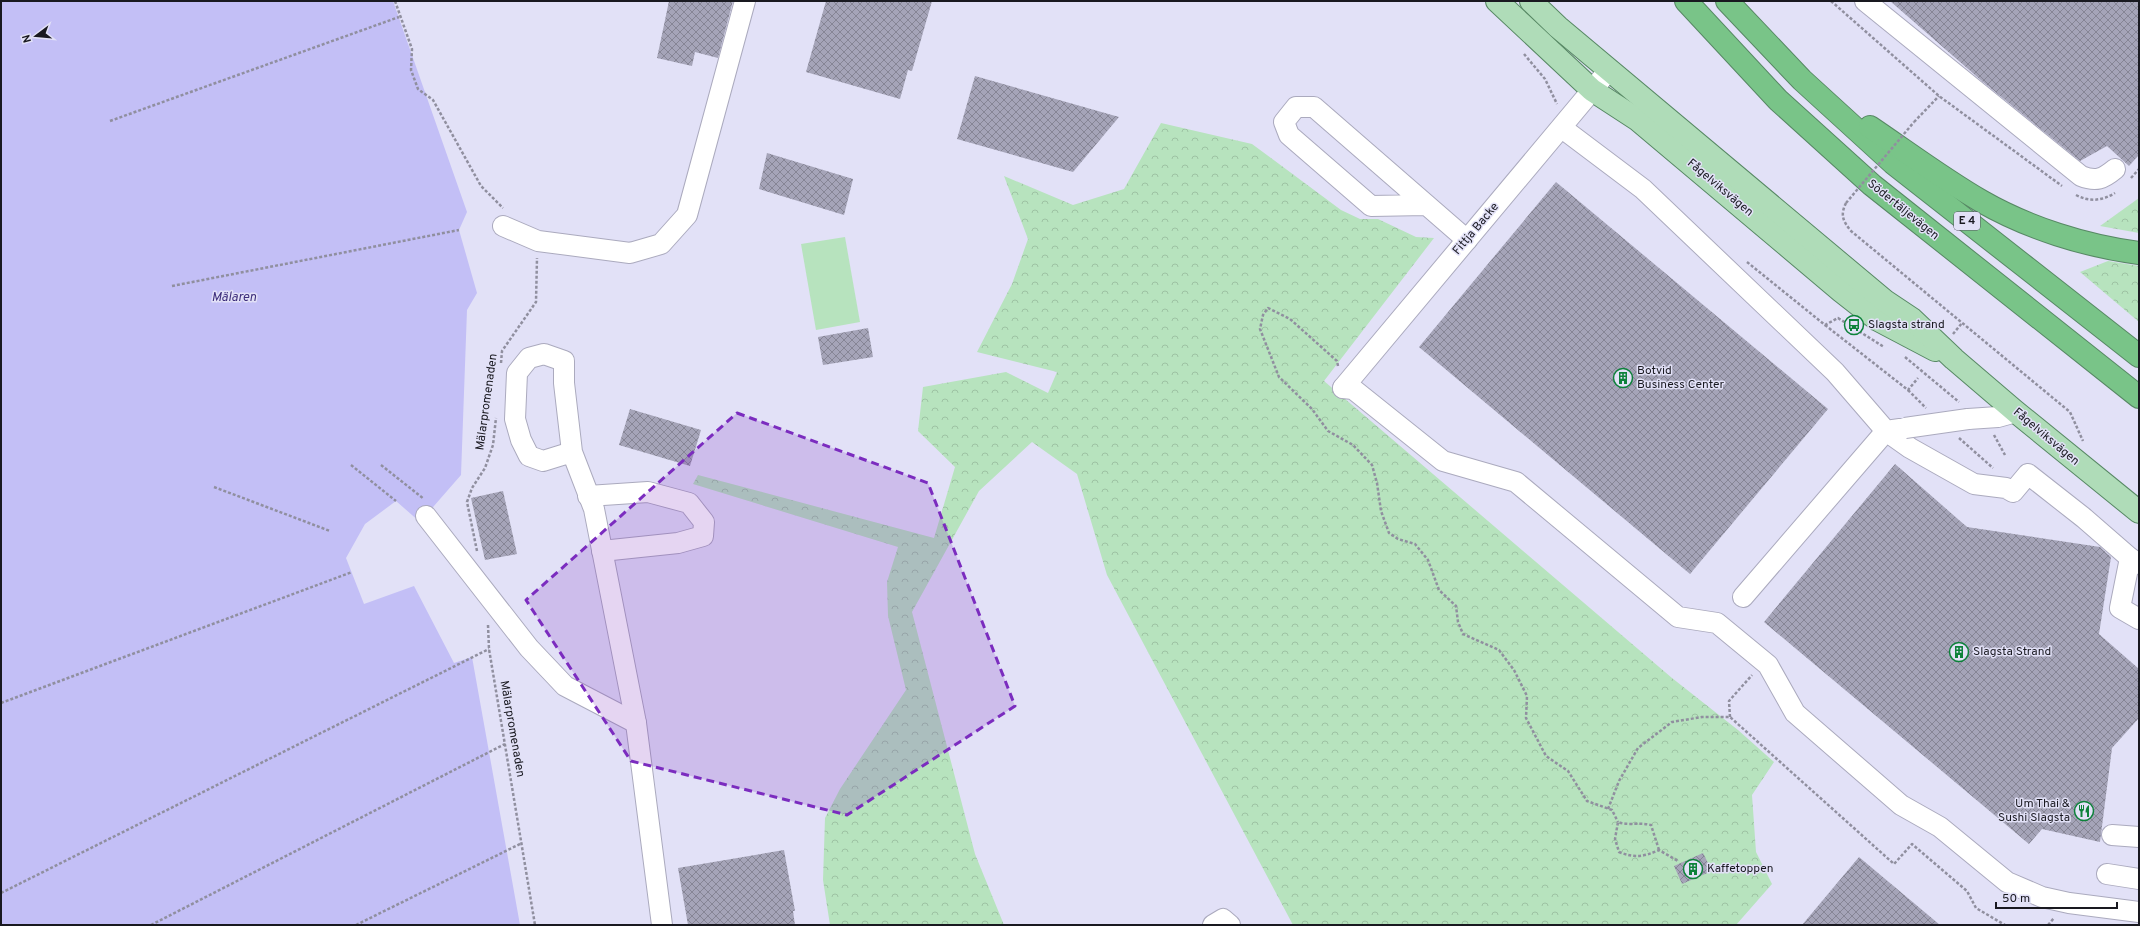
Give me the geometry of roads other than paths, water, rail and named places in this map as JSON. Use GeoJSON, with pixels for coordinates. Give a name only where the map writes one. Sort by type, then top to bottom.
{"type":"FeatureCollection","features":[{"type":"Feature","properties":{"kind":"highway","name":"Södertäljevägen"},"geometry":{"type":"LineString","coordinates":[[1686,1],[1778,100],[1872,186],[2139,397]]}},
{"type":"Feature","properties":{"kind":"highway","name":"E 4"},"geometry":{"type":"LineString","coordinates":[[1727,1],[1802,80],[1893,163],[2139,356]]}},
{"type":"Feature","properties":{"kind":"highway"},"geometry":{"type":"LineString","coordinates":[[1802,80],[1981,201],[2026,223],[2084,242],[2139,253]]}},
{"type":"Feature","properties":{"kind":"main road","name":"Fågelviksvägen"},"geometry":{"type":"LineString","coordinates":[[1497,1],[1592,90],[1638,120],[1878,320],[1954,359]]}},
{"type":"Feature","properties":{"kind":"main road","name":"Fågelviksvägen"},"geometry":{"type":"LineString","coordinates":[[1531,1],[1609,70],[1885,300],[1912,319],[1954,359],[2016,412],[2139,512]]}},
{"type":"Feature","properties":{"kind":"street"},"geometry":{"type":"LineString","coordinates":[[506,219],[538,241],[630,253],[661,244],[687,216],[745,1]]}},
{"type":"Feature","properties":{"kind":"street"},"geometry":{"type":"LineString","coordinates":[[1865,1],[2081,176],[2089,179],[2100,180],[2115,169]]}},
{"type":"Feature","properties":{"kind":"street","name":"Fittja Backe"},"geometry":{"type":"LineString","coordinates":[[1609,70],[1567,122],[1342,388],[1353,389],[1443,461],[1516,482],[1678,617],[1717,623],[1768,665],[1795,713],[1901,805],[1940,828],[2007,882],[2042,897],[2070,903],[2139,912]]}},
{"type":"Feature","properties":{"kind":"street"},"geometry":{"type":"LineString","coordinates":[[1426,205],[1371,206],[1289,135],[1284,122],[1296,107],[1314,107],[1467,240]]}},
{"type":"Feature","properties":{"kind":"street"},"geometry":{"type":"LineString","coordinates":[[1567,122],[1649,195],[1835,372],[1886,431],[1910,448],[1974,484],[2006,488],[2013,492],[2028,474],[2135,561],[2120,608],[2139,619]]}},
{"type":"Feature","properties":{"kind":"street"},"geometry":{"type":"LineString","coordinates":[[572,452],[543,461],[529,456],[521,440],[515,420],[517,373],[529,358],[544,354],[564,361],[564,383],[572,452],[594,509],[636,723],[662,925]]}},
{"type":"Feature","properties":{"kind":"street"},"geometry":{"type":"LineString","coordinates":[[1743,597],[1886,431],[1973,418],[1998,417],[2016,412]]}},
{"type":"Feature","properties":{"kind":"street"},"geometry":{"type":"LineString","coordinates":[[588,496],[648,492],[689,503],[704,522],[703,536],[678,543],[602,551]]}},
{"type":"Feature","properties":{"kind":"street"},"geometry":{"type":"LineString","coordinates":[[427,509],[486,593],[529,648],[565,686],[636,723]]}},
{"type":"Feature","properties":{"kind":"street"},"geometry":{"type":"LineString","coordinates":[[2112,834],[2139,837]]}},
{"type":"Feature","properties":{"kind":"street"},"geometry":{"type":"LineString","coordinates":[[2107,874],[2139,879]]}},
{"type":"Feature","properties":{"kind":"water","name":"Mälaren"},"geometry":{"type":"Polygon","coordinates":[[[1,1],[393,1],[467,212],[459,230],[477,293],[467,310],[461,475],[420,522],[396,501],[365,524],[346,558],[364,604],[414,586],[454,663],[472,657],[520,925],[1,925],[1,1]]]}},
{"type":"Feature","properties":{"kind":"place","name":"Slagsta strand"},"geometry":{"type":"Point","coordinates":[1854,325]}},
{"type":"Feature","properties":{"kind":"place","name":"Botvid Business Center"},"geometry":{"type":"Point","coordinates":[1623,378]}},
{"type":"Feature","properties":{"kind":"place","name":"Slagsta Strand"},"geometry":{"type":"Point","coordinates":[1959,652]}},
{"type":"Feature","properties":{"kind":"place","name":"Um Thai & Sushi Slagsta"},"geometry":{"type":"Point","coordinates":[2084,811]}},
{"type":"Feature","properties":{"kind":"place","name":"Kaffetoppen"},"geometry":{"type":"Point","coordinates":[1693,869]}}]}
